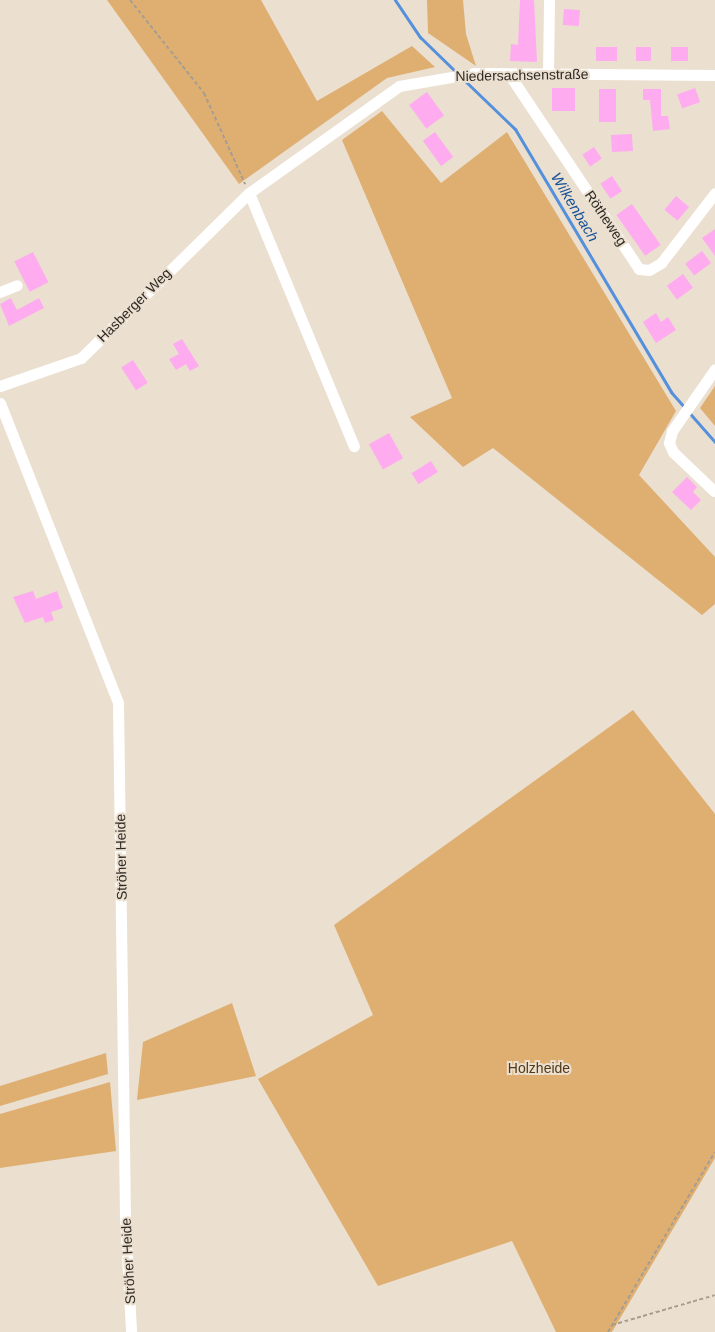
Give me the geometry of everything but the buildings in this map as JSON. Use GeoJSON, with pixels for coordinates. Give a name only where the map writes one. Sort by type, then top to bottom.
{"type":"FeatureCollection","features":[{"type":"Feature","properties":{"kind":"street"},"geometry":{"type":"LineString","coordinates":[[548,73],[549,0]]}},
{"type":"Feature","properties":{"kind":"street","name":"Niedersachsenstraße"},"geometry":{"type":"LineString","coordinates":[[317,143],[399,86],[445,77],[474,73],[715,75]]}},
{"type":"Feature","properties":{"kind":"street","name":"Rötheweg"},"geometry":{"type":"LineString","coordinates":[[510,74],[640,269],[650,270],[661,263],[715,193]]}},
{"type":"Feature","properties":{"kind":"street","name":"Hasberger Weg"},"geometry":{"type":"LineString","coordinates":[[0,386],[81,358],[249,193],[317,143]]}},
{"type":"Feature","properties":{"kind":"street"},"geometry":{"type":"LineString","coordinates":[[249,193],[354,446]]}},
{"type":"Feature","properties":{"kind":"street"},"geometry":{"type":"LineString","coordinates":[[0,292],[17,285]]}},
{"type":"Feature","properties":{"kind":"street"},"geometry":{"type":"LineString","coordinates":[[714,491],[673,452],[669,443],[682,416],[715,369]]}},
{"type":"Feature","properties":{"kind":"street","name":"Ströher Heide"},"geometry":{"type":"LineString","coordinates":[[0,403],[118,703],[125,1216],[132,1332]]}},
{"type":"Feature","properties":{"kind":"path"},"geometry":{"type":"LineString","coordinates":[[130,0],[204,93],[249,193]]}},
{"type":"Feature","properties":{"kind":"path"},"geometry":{"type":"LineString","coordinates":[[608,1332],[715,1152]]}},
{"type":"Feature","properties":{"kind":"path"},"geometry":{"type":"LineString","coordinates":[[612,1326],[715,1295]]}},
{"type":"Feature","properties":{"kind":"green space"},"geometry":{"type":"Polygon","coordinates":[[[107,0],[261,0],[317,101],[412,46],[435,67],[387,78],[239,184],[107,0]]]}},
{"type":"Feature","properties":{"kind":"green space"},"geometry":{"type":"Polygon","coordinates":[[[427,0],[463,0],[466,34],[476,66],[428,33],[427,0]]]}},
{"type":"Feature","properties":{"kind":"green space"},"geometry":{"type":"Polygon","coordinates":[[[382,111],[441,183],[507,132],[676,411],[639,475],[715,557],[715,604],[702,615],[493,448],[463,467],[410,417],[452,398],[342,140],[382,111]]]}},
{"type":"Feature","properties":{"kind":"green space"},"geometry":{"type":"Polygon","coordinates":[[[715,386],[715,426],[700,408],[715,386]]]}},
{"type":"Feature","properties":{"kind":"green space","name":"Holzheide"},"geometry":{"type":"Polygon","coordinates":[[[633,710],[715,814],[715,1158],[612,1332],[556,1332],[512,1241],[378,1286],[258,1079],[373,1015],[334,925],[633,710]]]}},
{"type":"Feature","properties":{"kind":"green space"},"geometry":{"type":"Polygon","coordinates":[[[232,1003],[256,1076],[137,1100],[143,1042],[232,1003]]]}},
{"type":"Feature","properties":{"kind":"green space"},"geometry":{"type":"Polygon","coordinates":[[[106,1053],[108,1074],[0,1106],[0,1086],[106,1053]]]}},
{"type":"Feature","properties":{"kind":"green space"},"geometry":{"type":"Polygon","coordinates":[[[110,1082],[116,1151],[0,1168],[0,1114],[110,1082]]]}},
{"type":"Feature","properties":{"kind":"waterway","name":"Wilkenbach"},"geometry":{"type":"LineString","coordinates":[[395,0],[420,37],[457,73]]}},
{"type":"Feature","properties":{"kind":"waterway","name":"Wilkenbach"},"geometry":{"type":"LineString","coordinates":[[462,78],[515,129],[671,392],[715,442]]}}]}
